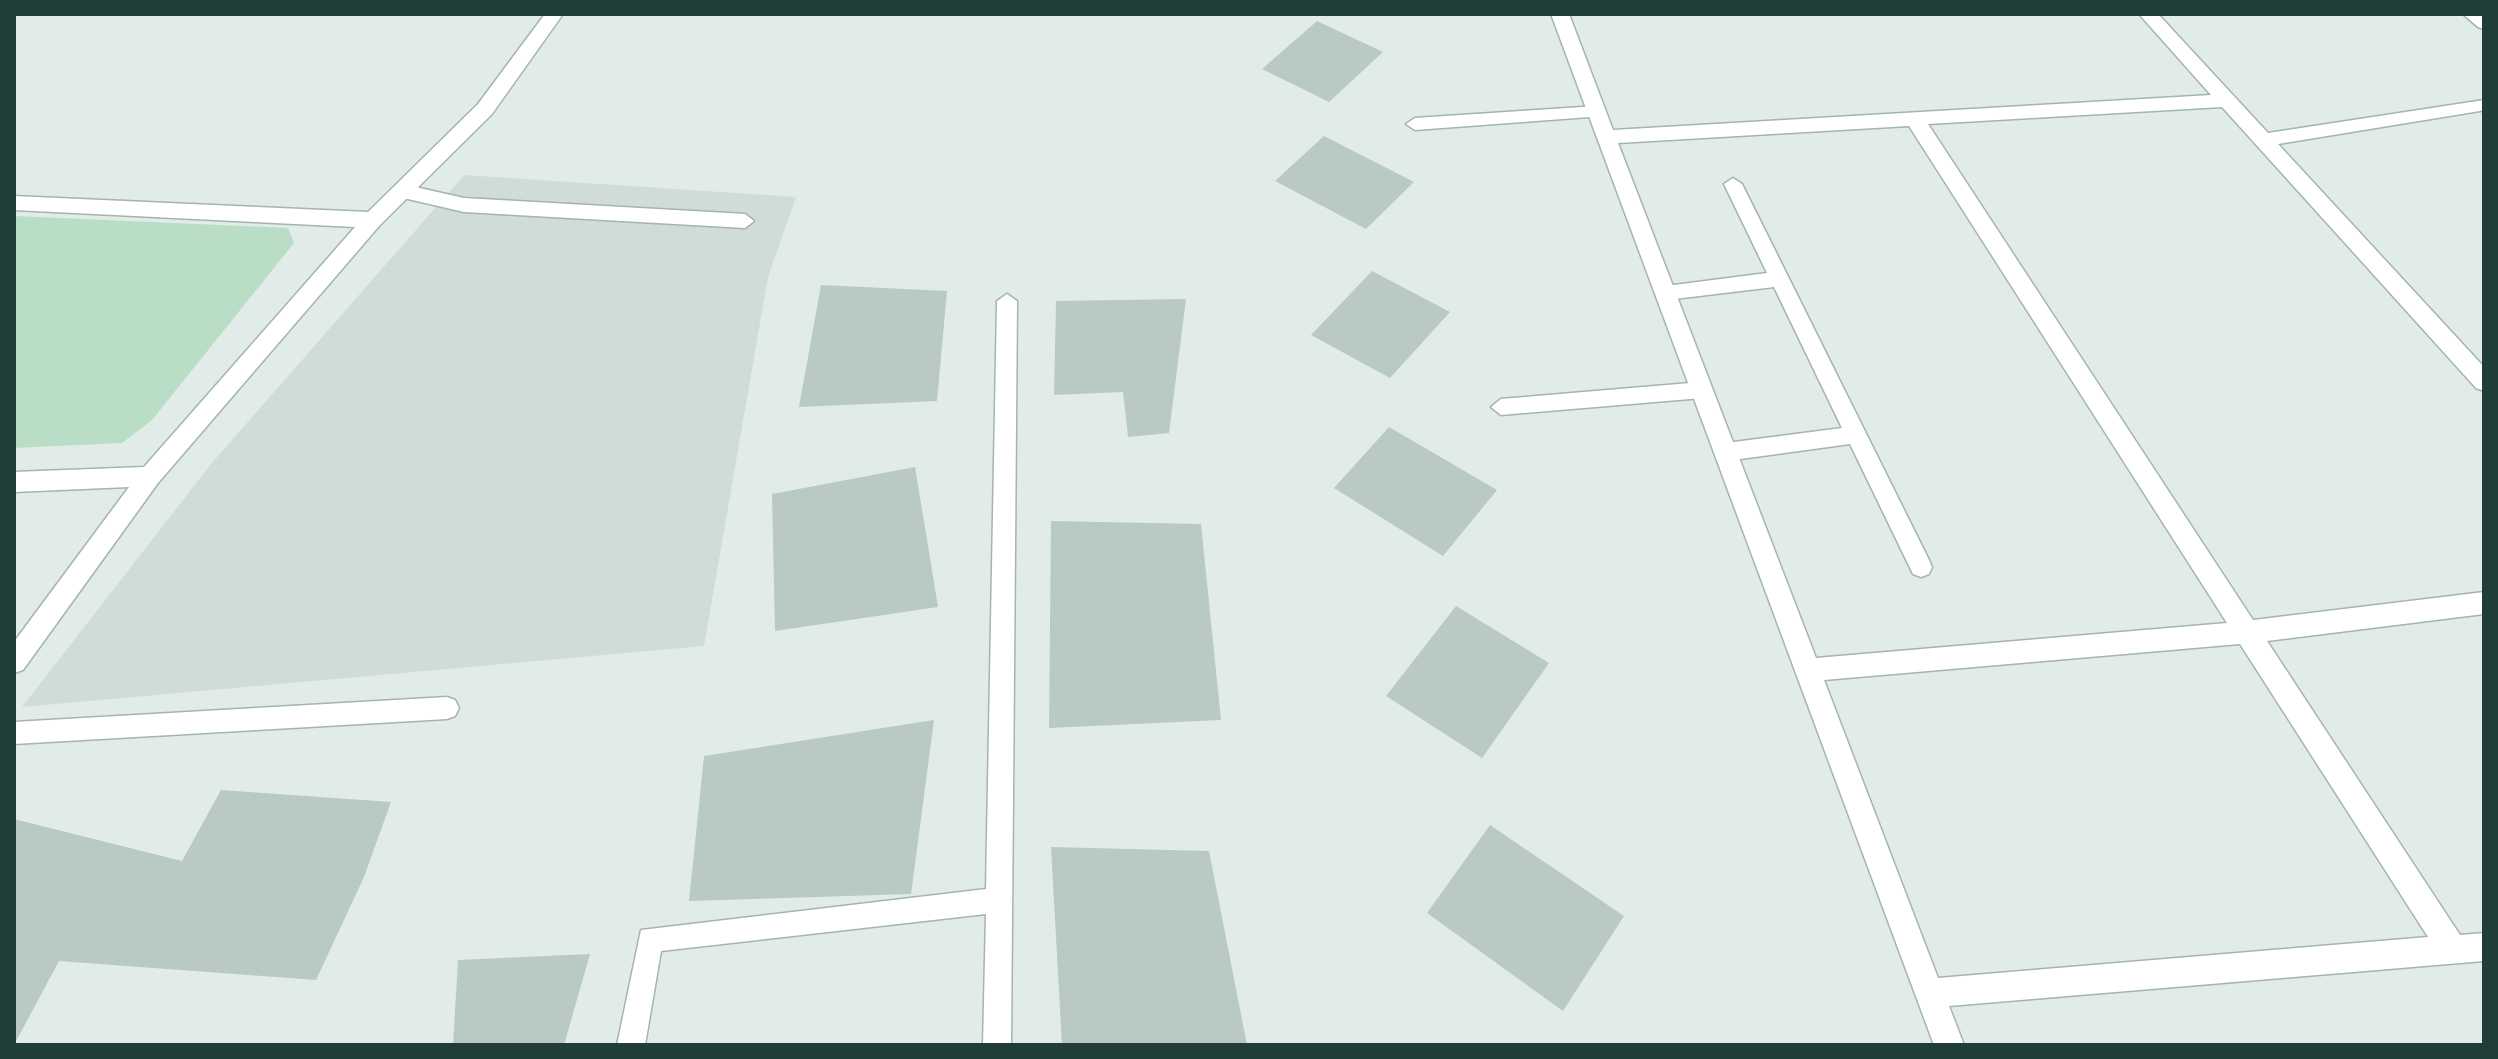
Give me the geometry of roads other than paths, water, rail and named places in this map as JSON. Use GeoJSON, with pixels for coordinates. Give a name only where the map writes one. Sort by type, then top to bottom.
{"type":"FeatureCollection","features":[{"type":"Feature","properties":{"kind":"street"},"geometry":{"type":"LineString","coordinates":[[14,662],[150,476],[373,220],[485,109],[554,14]]}},
{"type":"Feature","properties":{"kind":"street"},"geometry":{"type":"LineString","coordinates":[[1560,14],[1949,1045]]}},
{"type":"Feature","properties":{"kind":"street"},"geometry":{"type":"LineString","coordinates":[[2148,14],[2484,382]]}},
{"type":"Feature","properties":{"kind":"street"},"geometry":{"type":"LineString","coordinates":[[2472,14],[2484,23]]}},
{"type":"Feature","properties":{"kind":"street"},"geometry":{"type":"LineString","coordinates":[[1607,137],[2226,100]]}},
{"type":"Feature","properties":{"kind":"street"},"geometry":{"type":"LineString","coordinates":[[2263,140],[2480,105]]}},
{"type":"Feature","properties":{"kind":"street"},"geometry":{"type":"LineString","coordinates":[[1913,117],[2453,950]]}},
{"type":"Feature","properties":{"kind":"street"},"geometry":{"type":"LineString","coordinates":[[14,203],[373,220]]}},
{"type":"Feature","properties":{"kind":"street"},"geometry":{"type":"LineString","coordinates":[[14,482],[150,476]]}},
{"type":"Feature","properties":{"kind":"street"},"geometry":{"type":"LineString","coordinates":[[1808,670],[2247,632],[2484,603]]}},
{"type":"Feature","properties":{"kind":"street"},"geometry":{"type":"LineString","coordinates":[[1930,993],[2484,947]]}},
{"type":"Feature","properties":{"kind":"lane"},"geometry":{"type":"LineString","coordinates":[[1415,124],[1597,112]]}},
{"type":"Feature","properties":{"kind":"lane"},"geometry":{"type":"LineString","coordinates":[[1733,184],[1921,567]]}},
{"type":"Feature","properties":{"kind":"lane"},"geometry":{"type":"LineString","coordinates":[[402,191],[464,205],[745,221]]}},
{"type":"Feature","properties":{"kind":"lane"},"geometry":{"type":"LineString","coordinates":[[1666,293],[1780,279]]}},
{"type":"Feature","properties":{"kind":"lane"},"geometry":{"type":"LineString","coordinates":[[997,1045],[1007,301]]}},
{"type":"Feature","properties":{"kind":"lane"},"geometry":{"type":"LineString","coordinates":[[1501,407],[1702,390]]}},
{"type":"Feature","properties":{"kind":"lane"},"geometry":{"type":"LineString","coordinates":[[1726,452],[1856,435]]}},
{"type":"Feature","properties":{"kind":"lane"},"geometry":{"type":"LineString","coordinates":[[14,733],[447,708]]}},
{"type":"Feature","properties":{"kind":"lane"},"geometry":{"type":"LineString","coordinates":[[631,1045],[650,939],[999,900]]}}]}
